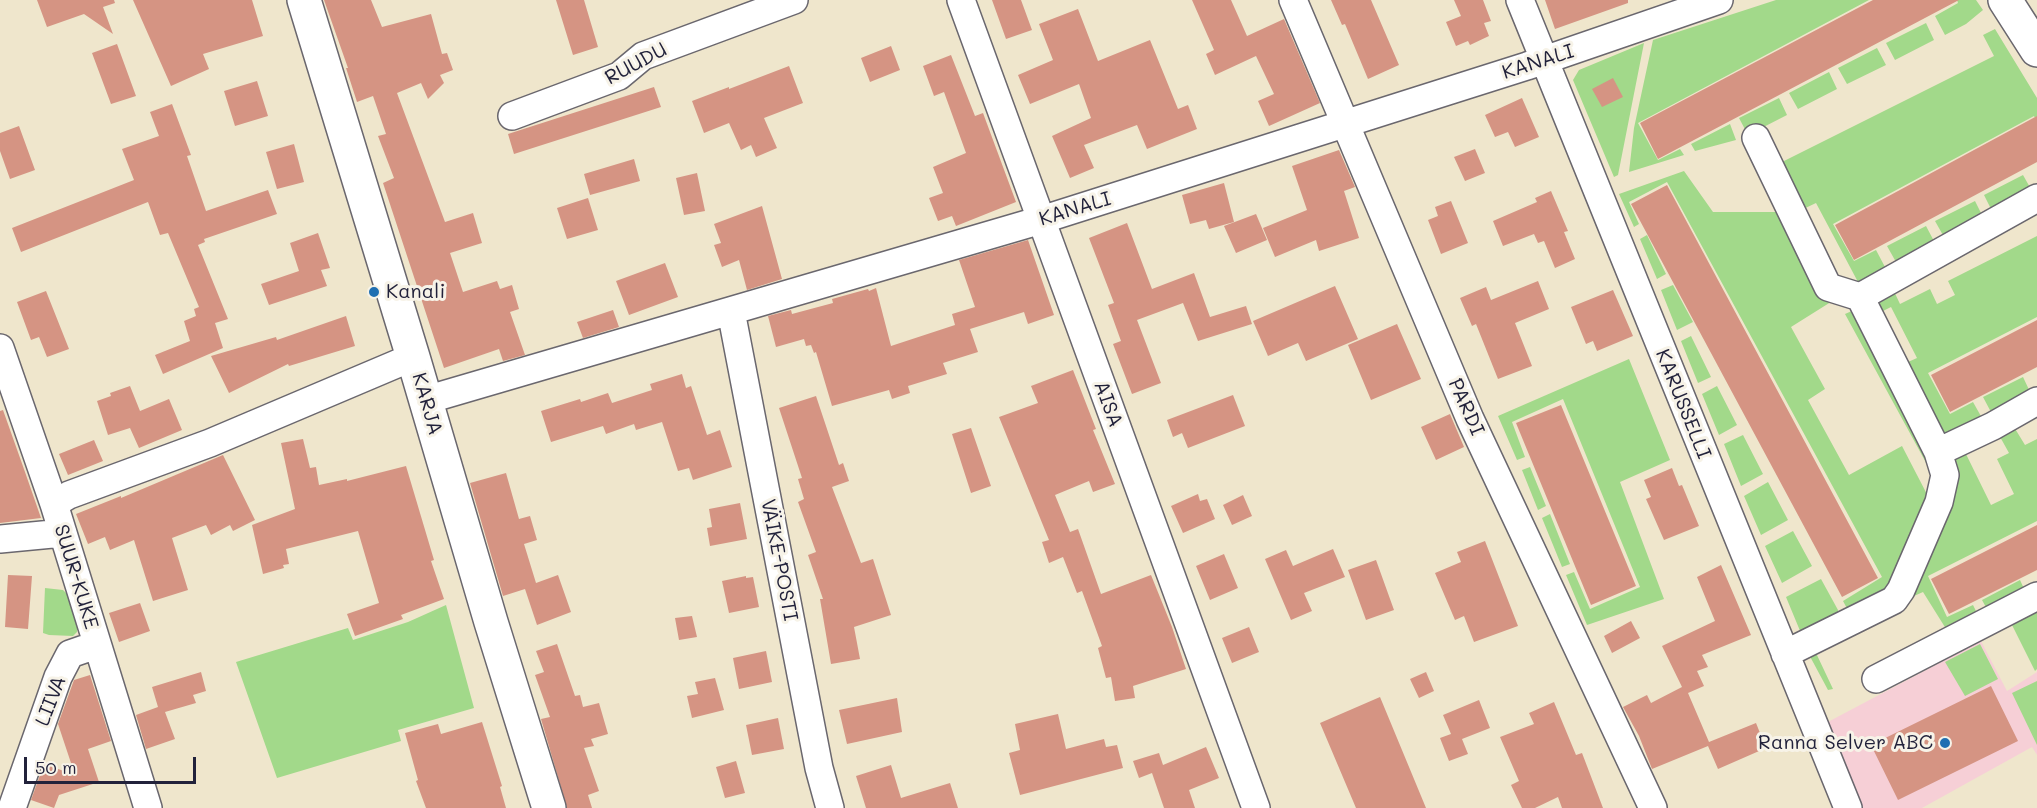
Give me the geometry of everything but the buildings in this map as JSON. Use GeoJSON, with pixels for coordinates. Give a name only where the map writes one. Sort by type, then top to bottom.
{"type":"FeatureCollection","features":[{"type":"Feature","properties":{"kind":"street","name":"KARJA"},"geometry":{"type":"LineString","coordinates":[[304,0],[549,808]]}},
{"type":"Feature","properties":{"kind":"street","name":"RUUDU"},"geometry":{"type":"LineString","coordinates":[[512,116],[619,76],[643,56],[794,0]]}},
{"type":"Feature","properties":{"kind":"street","name":"AISA"},"geometry":{"type":"LineString","coordinates":[[960,0],[1256,808]]}},
{"type":"Feature","properties":{"kind":"street","name":"PARDI"},"geometry":{"type":"LineString","coordinates":[[1293,0],[1470,419],[1653,808]]}},
{"type":"Feature","properties":{"kind":"street","name":"KARUSSELLI"},"geometry":{"type":"LineString","coordinates":[[1520,0],[1848,808]]}},
{"type":"Feature","properties":{"kind":"street","name":"KANALI"},"geometry":{"type":"LineString","coordinates":[[426,400],[1041,220],[1544,60],[1719,0]]}},
{"type":"Feature","properties":{"kind":"street"},"geometry":{"type":"LineString","coordinates":[[2005,0],[2037,50]]}},
{"type":"Feature","properties":{"kind":"street"},"geometry":{"type":"LineString","coordinates":[[1756,138],[1828,287],[1860,297],[1938,452],[1945,475],[1939,502],[1894,600],[1785,654]]}},
{"type":"Feature","properties":{"kind":"street"},"geometry":{"type":"LineString","coordinates":[[1860,297],[2037,198]]}},
{"type":"Feature","properties":{"kind":"street","name":"VÄIKE-POSTI"},"geometry":{"type":"LineString","coordinates":[[731,311],[819,768],[830,808]]}},
{"type":"Feature","properties":{"kind":"street","name":"SUUR-KUKE"},"geometry":{"type":"LineString","coordinates":[[0,348],[54,504],[148,808]]}},
{"type":"Feature","properties":{"kind":"street"},"geometry":{"type":"LineString","coordinates":[[54,504],[69,495],[210,442],[413,357]]}},
{"type":"Feature","properties":{"kind":"street"},"geometry":{"type":"LineString","coordinates":[[1938,452],[1993,426],[2037,401]]}},
{"type":"Feature","properties":{"kind":"street"},"geometry":{"type":"LineString","coordinates":[[0,539],[63,533]]}},
{"type":"Feature","properties":{"kind":"street"},"geometry":{"type":"LineString","coordinates":[[1876,679],[2037,596]]}},
{"type":"Feature","properties":{"kind":"street","name":"LIIVA"},"geometry":{"type":"LineString","coordinates":[[12,808],[58,677],[70,654],[96,645]]}},
{"type":"Feature","properties":{"kind":"shaded area"},"geometry":{"type":"Polygon","coordinates":[[[1981,641],[2007,691],[2037,672],[2037,755],[2032,747],[1922,808],[1862,808],[1826,723],[1981,641]]]}},
{"type":"Feature","properties":{"kind":"green space"},"geometry":{"type":"Polygon","coordinates":[[[1776,0],[1869,0],[1638,123],[1658,160],[1680,149],[1684,155],[1629,172],[1634,128],[1653,40],[1776,0]]]}},
{"type":"Feature","properties":{"kind":"green space"},"geometry":{"type":"Polygon","coordinates":[[[1957,0],[1976,0],[1983,10],[1966,24],[1945,35],[1935,16],[1958,3],[1957,0]]]}},
{"type":"Feature","properties":{"kind":"green space"},"geometry":{"type":"Polygon","coordinates":[[[1926,23],[1934,40],[1895,60],[1886,43],[1926,23]]]}},
{"type":"Feature","properties":{"kind":"green space"},"geometry":{"type":"Polygon","coordinates":[[[1995,29],[2037,98],[2037,122],[2034,116],[1833,224],[1854,261],[1876,250],[1885,267],[1858,282],[1816,203],[1797,212],[1778,164],[1994,56],[1983,35],[1995,29]]]}},
{"type":"Feature","properties":{"kind":"green space"},"geometry":{"type":"Polygon","coordinates":[[[1644,43],[1618,175],[1614,177],[1573,80],[1579,70],[1644,43]]]}},
{"type":"Feature","properties":{"kind":"green space"},"geometry":{"type":"Polygon","coordinates":[[[1877,48],[1886,65],[1847,84],[1838,68],[1877,48]]]}},
{"type":"Feature","properties":{"kind":"green space"},"geometry":{"type":"Polygon","coordinates":[[[1829,72],[1837,89],[1798,109],[1789,93],[1829,72]]]}},
{"type":"Feature","properties":{"kind":"green space"},"geometry":{"type":"Polygon","coordinates":[[[1779,98],[1787,115],[1748,135],[1739,118],[1779,98]]]}},
{"type":"Feature","properties":{"kind":"green space"},"geometry":{"type":"Polygon","coordinates":[[[1730,124],[1736,140],[1695,151],[1691,144],[1730,124]]]}},
{"type":"Feature","properties":{"kind":"green space"},"geometry":{"type":"Polygon","coordinates":[[[1684,171],[1713,212],[1781,212],[1834,300],[1791,327],[1825,389],[1808,400],[1849,475],[1902,446],[1931,502],[1890,595],[1850,614],[1843,601],[1882,577],[1667,182],[1629,202],[1639,224],[1634,227],[1619,194],[1684,171]]]}},
{"type":"Feature","properties":{"kind":"green space"},"geometry":{"type":"Polygon","coordinates":[[[2023,175],[2032,191],[1992,211],[1984,195],[2023,175]]]}},
{"type":"Feature","properties":{"kind":"green space"},"geometry":{"type":"Polygon","coordinates":[[[1975,201],[1983,217],[1944,237],[1935,221],[1975,201]]]}},
{"type":"Feature","properties":{"kind":"green space"},"geometry":{"type":"Polygon","coordinates":[[[1926,226],[1935,243],[1896,262],[1887,246],[1926,226]]]}},
{"type":"Feature","properties":{"kind":"green space"},"geometry":{"type":"Polygon","coordinates":[[[1647,235],[1666,274],[1657,279],[1640,239],[1647,235]]]}},
{"type":"Feature","properties":{"kind":"green space"},"geometry":{"type":"Polygon","coordinates":[[[2037,236],[2037,317],[1928,373],[1950,414],[1973,402],[1982,418],[1941,437],[1899,366],[1917,358],[1891,307],[1873,316],[1870,296],[1891,285],[1900,304],[1930,289],[1937,304],[1955,295],[1948,281],[2037,236]]]}},
{"type":"Feature","properties":{"kind":"green space"},"geometry":{"type":"Polygon","coordinates":[[[1673,285],[1693,322],[1677,330],[1661,290],[1673,285]]]}},
{"type":"Feature","properties":{"kind":"green space"},"geometry":{"type":"Polygon","coordinates":[[[1854,310],[1927,440],[1936,481],[1845,314],[1854,310]]]}},
{"type":"Feature","properties":{"kind":"green space"},"geometry":{"type":"Polygon","coordinates":[[[1691,336],[1711,377],[1698,383],[1681,341],[1691,336]]]}},
{"type":"Feature","properties":{"kind":"green space"},"geometry":{"type":"Polygon","coordinates":[[[1629,359],[1670,460],[1620,482],[1664,599],[1587,625],[1566,575],[1574,572],[1590,609],[1640,587],[1563,399],[1512,422],[1525,457],[1517,460],[1498,416],[1629,359]]]}},
{"type":"Feature","properties":{"kind":"green space"},"geometry":{"type":"Polygon","coordinates":[[[2023,377],[2031,394],[1992,414],[1983,397],[2023,377]]]}},
{"type":"Feature","properties":{"kind":"green space"},"geometry":{"type":"Polygon","coordinates":[[[1717,386],[1737,425],[1719,435],[1702,394],[1717,386]]]}},
{"type":"Feature","properties":{"kind":"green space"},"geometry":{"type":"Polygon","coordinates":[[[2014,427],[2025,445],[2037,439],[2037,521],[1928,576],[1947,617],[1973,605],[1978,615],[1948,632],[1923,592],[1905,600],[1946,462],[1965,452],[1991,505],[2014,494],[1997,459],[2009,453],[1999,435],[2014,427]]]}},
{"type":"Feature","properties":{"kind":"green space"},"geometry":{"type":"Polygon","coordinates":[[[1743,435],[1763,474],[1741,486],[1724,444],[1743,435]]]}},
{"type":"Feature","properties":{"kind":"green space"},"geometry":{"type":"Polygon","coordinates":[[[1530,467],[1546,506],[1538,510],[1522,470],[1530,467]]]}},
{"type":"Feature","properties":{"kind":"green space"},"geometry":{"type":"Polygon","coordinates":[[[1768,482],[1788,520],[1761,535],[1744,496],[1768,482]]]}},
{"type":"Feature","properties":{"kind":"green space"},"geometry":{"type":"Polygon","coordinates":[[[1550,514],[1570,564],[1562,567],[1542,518],[1550,514]]]}},
{"type":"Feature","properties":{"kind":"green space"},"geometry":{"type":"Polygon","coordinates":[[[1793,531],[1812,566],[1782,583],[1765,546],[1793,531]]]}},
{"type":"Feature","properties":{"kind":"green space"},"geometry":{"type":"Polygon","coordinates":[[[1821,579],[1838,610],[1837,622],[1803,638],[1786,597],[1821,579]]]}},
{"type":"Feature","properties":{"kind":"green space"},"geometry":{"type":"Polygon","coordinates":[[[2020,580],[2025,591],[1988,611],[1982,600],[2020,580]]]}},
{"type":"Feature","properties":{"kind":"green space"},"geometry":{"type":"Polygon","coordinates":[[[45,588],[63,590],[71,598],[77,627],[77,632],[73,636],[43,633],[45,588]]]}},
{"type":"Feature","properties":{"kind":"green space"},"geometry":{"type":"Polygon","coordinates":[[[2037,601],[2037,669],[2035,671],[2007,615],[2037,601]]]}},
{"type":"Feature","properties":{"kind":"green space"},"geometry":{"type":"Polygon","coordinates":[[[446,605],[474,708],[398,730],[401,741],[277,778],[236,662],[348,628],[353,640],[408,622],[446,605]]]}},
{"type":"Feature","properties":{"kind":"green space"},"geometry":{"type":"Polygon","coordinates":[[[1980,644],[1998,679],[1965,696],[1945,662],[1980,644]]]}},
{"type":"Feature","properties":{"kind":"green space"},"geometry":{"type":"Polygon","coordinates":[[[1806,649],[1816,653],[1833,689],[1828,690],[1806,649]]]}},
{"type":"Feature","properties":{"kind":"green space"},"geometry":{"type":"Polygon","coordinates":[[[2037,681],[2037,745],[2012,693],[2037,681]]]}},
{"type":"Feature","properties":{"kind":"place","name":"Kanali"},"geometry":{"type":"Point","coordinates":[374,292]}},
{"type":"Feature","properties":{"kind":"place","name":"Ranna Selver ABC"},"geometry":{"type":"Point","coordinates":[1945,743]}}]}
